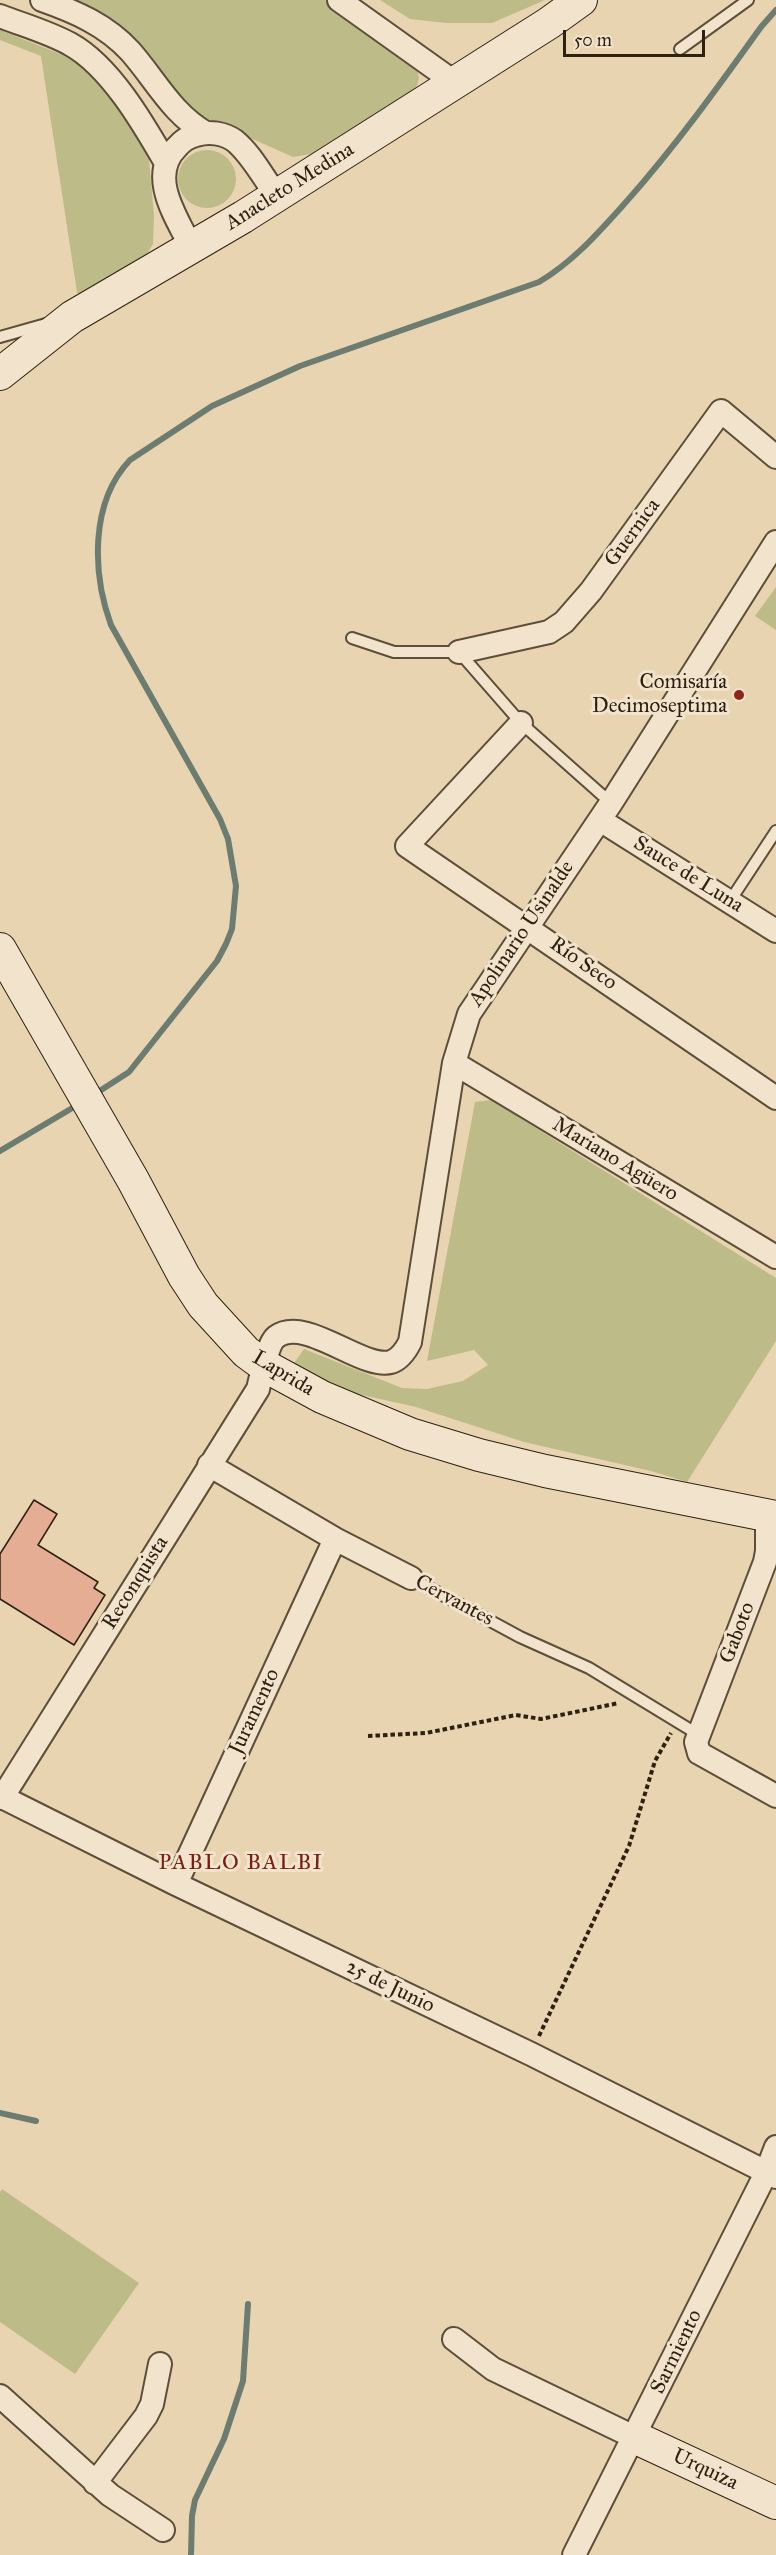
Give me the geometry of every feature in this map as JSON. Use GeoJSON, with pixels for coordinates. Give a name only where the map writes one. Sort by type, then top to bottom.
{"type":"FeatureCollection","features":[{"type":"Feature","properties":{"kind":"main road","name":"Anacleto Medina"},"geometry":{"type":"LineString","coordinates":[[0,374],[72,317],[277,196],[549,23],[581,0]]}},
{"type":"Feature","properties":{"kind":"main road","name":"Laprida"},"geometry":{"type":"LineString","coordinates":[[0,949],[202,1305],[246,1352],[265,1366],[361,1415],[410,1434],[479,1455],[545,1471],[771,1516]]}},
{"type":"Feature","properties":{"kind":"main road","name":"Urquiza"},"geometry":{"type":"LineString","coordinates":[[634,2438],[776,2503]]}},
{"type":"Feature","properties":{"kind":"street"},"geometry":{"type":"LineString","coordinates":[[42,0],[86,17],[117,39],[130,51],[182,116],[206,133]]}},
{"type":"Feature","properties":{"kind":"street"},"geometry":{"type":"LineString","coordinates":[[339,0],[454,82]]}},
{"type":"Feature","properties":{"kind":"street"},"geometry":{"type":"LineString","coordinates":[[0,16],[69,44],[91,59],[104,72],[148,132],[166,162]]}},
{"type":"Feature","properties":{"kind":"street"},"geometry":{"type":"LineString","coordinates":[[191,248],[164,188],[166,162],[181,142],[206,133],[220,134],[233,139],[243,148],[277,196]]}},
{"type":"Feature","properties":{"kind":"street","name":"Guernica"},"geometry":{"type":"LineString","coordinates":[[459,652],[549,632],[564,622],[591,591],[721,411],[776,457]]}},
{"type":"Feature","properties":{"kind":"street","name":"Apolinario Usinalde"},"geometry":{"type":"LineString","coordinates":[[265,1366],[270,1345],[276,1336],[289,1332],[312,1335],[372,1360],[391,1362],[403,1354],[410,1342],[454,1064],[469,1014],[605,812],[776,542]]}},
{"type":"Feature","properties":{"kind":"street","name":"Río Seco"},"geometry":{"type":"LineString","coordinates":[[521,723],[407,846],[776,1098]]}},
{"type":"Feature","properties":{"kind":"street","name":"Sauce de Luna"},"geometry":{"type":"LineString","coordinates":[[605,812],[776,931]]}},
{"type":"Feature","properties":{"kind":"street","name":"Mariano Agüero"},"geometry":{"type":"LineString","coordinates":[[454,1064],[776,1257]]}},
{"type":"Feature","properties":{"kind":"street","name":"Reconquista"},"geometry":{"type":"LineString","coordinates":[[1,1797],[258,1389],[265,1366]]}},
{"type":"Feature","properties":{"kind":"street","name":"Cervantes"},"geometry":{"type":"LineString","coordinates":[[209,1465],[335,1539],[411,1578]]}},
{"type":"Feature","properties":{"kind":"street","name":"Gaboto"},"geometry":{"type":"LineString","coordinates":[[698,1742],[765,1562],[771,1516]]}},
{"type":"Feature","properties":{"kind":"street","name":"Juramento"},"geometry":{"type":"LineString","coordinates":[[176,1884],[335,1539]]}},
{"type":"Feature","properties":{"kind":"street","name":"Cervantes"},"geometry":{"type":"LineString","coordinates":[[698,1742],[705,1757],[776,1796]]}},
{"type":"Feature","properties":{"kind":"street","name":"25 de Junio"},"geometry":{"type":"LineString","coordinates":[[1,1797],[176,1884],[531,2054],[771,2175]]}},
{"type":"Feature","properties":{"kind":"street","name":"Sarmiento"},"geometry":{"type":"LineString","coordinates":[[574,2555],[771,2175],[776,2147]]}},
{"type":"Feature","properties":{"kind":"street"},"geometry":{"type":"LineString","coordinates":[[454,2339],[493,2369],[634,2438]]}},
{"type":"Feature","properties":{"kind":"street"},"geometry":{"type":"LineString","coordinates":[[95,2482],[146,2416],[152,2404],[160,2364]]}},
{"type":"Feature","properties":{"kind":"street"},"geometry":{"type":"LineString","coordinates":[[0,2396],[95,2482],[163,2530]]}},
{"type":"Feature","properties":{"kind":"lane"},"geometry":{"type":"LineString","coordinates":[[680,49],[748,0]]}},
{"type":"Feature","properties":{"kind":"lane"},"geometry":{"type":"LineString","coordinates":[[0,337],[72,317]]}},
{"type":"Feature","properties":{"kind":"lane"},"geometry":{"type":"LineString","coordinates":[[352,638],[394,652],[459,652],[521,723],[605,812]]}},
{"type":"Feature","properties":{"kind":"lane"},"geometry":{"type":"LineString","coordinates":[[730,901],[776,831]]}},
{"type":"Feature","properties":{"kind":"lane","name":"Cervantes"},"geometry":{"type":"LineString","coordinates":[[411,1578],[520,1637],[589,1668],[677,1721],[698,1742]]}},
{"type":"Feature","properties":{"kind":"path"},"geometry":{"type":"LineString","coordinates":[[368,1736],[426,1732],[516,1715],[541,1719],[640,1699]]}},
{"type":"Feature","properties":{"kind":"path"},"geometry":{"type":"LineString","coordinates":[[531,2054],[629,1846],[655,1761],[677,1721]]}},
{"type":"Feature","properties":{"kind":"shaded area"},"geometry":{"type":"Polygon","coordinates":[[[73,0],[325,0],[410,60],[419,78],[414,90],[311,154],[293,157],[199,115],[186,104],[134,39],[113,20],[73,0]]]}},
{"type":"Feature","properties":{"kind":"shaded area"},"geometry":{"type":"Polygon","coordinates":[[[380,0],[545,0],[492,23],[446,23],[410,19],[380,0]]]}},
{"type":"Feature","properties":{"kind":"shaded area"},"geometry":{"type":"Polygon","coordinates":[[[0,30],[63,55],[87,70],[139,135],[147,150],[154,216],[153,244],[147,254],[80,297],[77,292],[41,56],[0,40],[0,30]]]}},
{"type":"Feature","properties":{"kind":"shaded area"},"geometry":{"type":"Polygon","coordinates":[[[201,150],[213,150],[223,154],[232,163],[236,185],[228,200],[213,208],[201,208],[191,204],[182,195],[178,185],[178,173],[182,163],[191,154],[201,150]]]}},
{"type":"Feature","properties":{"kind":"shaded area"},"geometry":{"type":"Polygon","coordinates":[[[776,587],[776,630],[755,616],[776,587]]]}},
{"type":"Feature","properties":{"kind":"shaded area"},"geometry":{"type":"Polygon","coordinates":[[[491,1100],[776,1278],[776,1341],[687,1482],[651,1471],[524,1442],[416,1407],[353,1393],[292,1366],[304,1349],[402,1388],[427,1389],[463,1381],[488,1365],[474,1350],[427,1361],[475,1102],[491,1100]]]}},
{"type":"Feature","properties":{"kind":"shaded area"},"geometry":{"type":"Polygon","coordinates":[[[2,2189],[139,2283],[75,2374],[0,2322],[0,2192],[2,2189]]]}},
{"type":"Feature","properties":{"kind":"building"},"geometry":{"type":"Polygon","coordinates":[[[34,1500],[57,1514],[38,1545],[98,1582],[94,1588],[105,1595],[74,1645],[0,1599],[0,1554],[34,1500]]]}},
{"type":"Feature","properties":{"kind":"waterway"},"geometry":{"type":"LineString","coordinates":[[95,1094],[129,1072],[217,961],[232,929],[236,886],[228,839],[220,819],[111,625],[105,605],[100,583],[98,539],[107,496],[117,477],[130,460],[212,406],[300,366],[539,282],[552,274],[586,245],[662,160],[776,10]]}},
{"type":"Feature","properties":{"kind":"waterway"},"geometry":{"type":"LineString","coordinates":[[0,1151],[79,1104]]}},
{"type":"Feature","properties":{"kind":"waterway"},"geometry":{"type":"LineString","coordinates":[[0,2113],[36,2121]]}},
{"type":"Feature","properties":{"kind":"waterway"},"geometry":{"type":"LineString","coordinates":[[191,2555],[192,2516],[195,2500],[224,2439],[243,2381],[248,2304]]}},
{"type":"Feature","properties":{"kind":"place","name":"Comisaría Decimoseptima"},"geometry":{"type":"Point","coordinates":[739,695]}},
{"type":"Feature","properties":{"kind":"district","name":"PABLO BALBI"},"geometry":{"type":"Point","coordinates":[241,1864]}}]}
